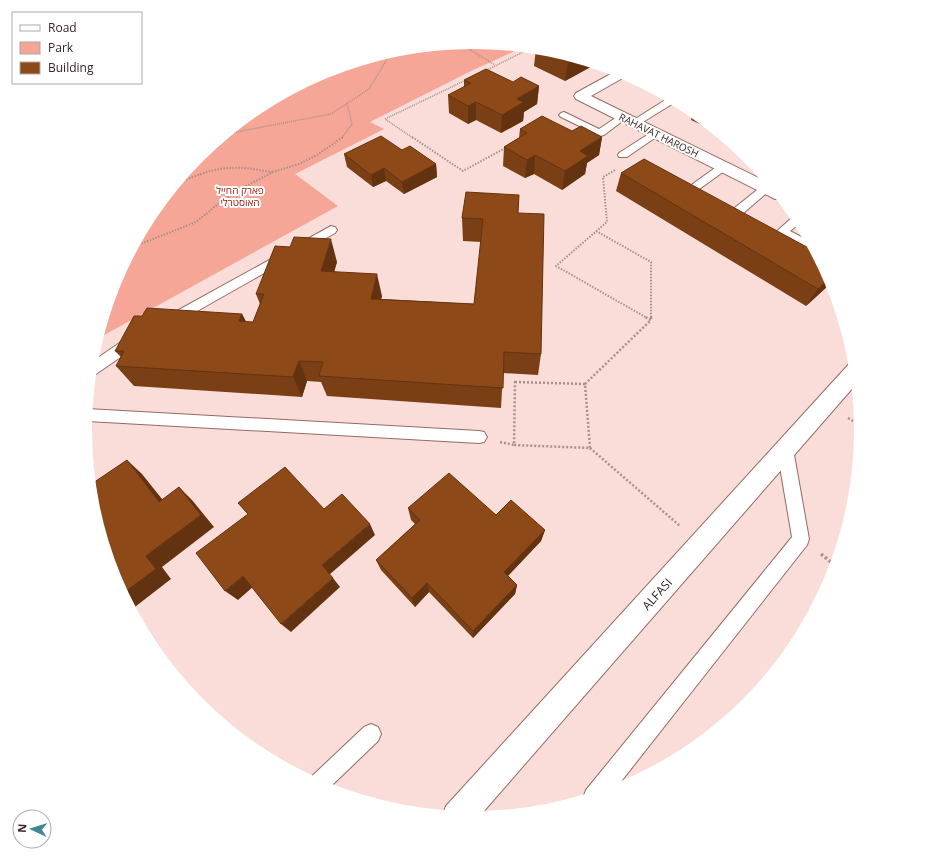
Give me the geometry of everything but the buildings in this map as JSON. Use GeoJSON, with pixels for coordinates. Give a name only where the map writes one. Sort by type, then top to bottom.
{"type":"FeatureCollection","features":[{"type":"Feature","properties":{"kind":"street","name":"RAHAVAT HAROSH"},"geometry":{"type":"LineString","coordinates":[[616,77],[581,96],[766,188]]}},
{"type":"Feature","properties":{"kind":"street","name":"ALFASI"},"geometry":{"type":"LineString","coordinates":[[462,812],[851,375]]}},
{"type":"Feature","properties":{"kind":"lane"},"geometry":{"type":"LineString","coordinates":[[564,115],[600,133],[667,102]]}},
{"type":"Feature","properties":{"kind":"lane"},"geometry":{"type":"LineString","coordinates":[[623,154],[655,133]]}},
{"type":"Feature","properties":{"kind":"lane"},"geometry":{"type":"LineString","coordinates":[[694,188],[723,167]]}},
{"type":"Feature","properties":{"kind":"lane"},"geometry":{"type":"LineString","coordinates":[[736,213],[766,188]]}},
{"type":"Feature","properties":{"kind":"lane"},"geometry":{"type":"LineString","coordinates":[[793,223],[782,232],[807,245]]}},
{"type":"Feature","properties":{"kind":"lane"},"geometry":{"type":"LineString","coordinates":[[161,326],[331,230]]}},
{"type":"Feature","properties":{"kind":"lane"},"geometry":{"type":"LineString","coordinates":[[97,366],[127,345],[147,334]]}},
{"type":"Feature","properties":{"kind":"lane"},"geometry":{"type":"LineString","coordinates":[[93,415],[478,437]]}},
{"type":"Feature","properties":{"kind":"lane"},"geometry":{"type":"LineString","coordinates":[[600,790],[801,539],[785,449]]}},
{"type":"Feature","properties":{"kind":"lane"},"geometry":{"type":"LineString","coordinates":[[322,780],[371,734]]}},
{"type":"Feature","properties":{"kind":"path"},"geometry":{"type":"LineString","coordinates":[[470,49],[496,65]]}},
{"type":"Feature","properties":{"kind":"path"},"geometry":{"type":"LineString","coordinates":[[482,72],[523,52]]}},
{"type":"Feature","properties":{"kind":"path"},"geometry":{"type":"LineString","coordinates":[[236,132],[331,114],[369,89],[387,59]]}},
{"type":"Feature","properties":{"kind":"path"},"geometry":{"type":"LineString","coordinates":[[468,79],[385,119],[462,171],[510,145]]}},
{"type":"Feature","properties":{"kind":"path"},"geometry":{"type":"LineString","coordinates":[[141,244],[196,222],[222,201],[273,172],[299,164],[317,155],[342,138],[352,124],[347,104]]}},
{"type":"Feature","properties":{"kind":"path"},"geometry":{"type":"LineString","coordinates":[[186,180],[207,172],[225,168],[240,168],[273,172]]}},
{"type":"Feature","properties":{"kind":"path"},"geometry":{"type":"LineString","coordinates":[[616,170],[603,177],[607,222],[556,266],[651,320]]}},
{"type":"Feature","properties":{"kind":"path"},"geometry":{"type":"LineString","coordinates":[[596,231],[651,262],[651,320],[584,384],[514,382],[514,445],[590,448],[701,544]]}},
{"type":"Feature","properties":{"kind":"path"},"geometry":{"type":"LineString","coordinates":[[584,384],[590,448]]}},
{"type":"Feature","properties":{"kind":"green space","name":"פארק החייל האוסטרלי"},"geometry":{"type":"Polygon","coordinates":[[[474,49],[514,51],[471,71],[370,122],[384,129],[295,174],[338,206],[104,335],[112,308],[131,262],[156,219],[171,198],[204,161],[241,128],[262,113],[305,88],[328,78],[351,69],[399,56],[449,50],[474,49]]]}}]}
